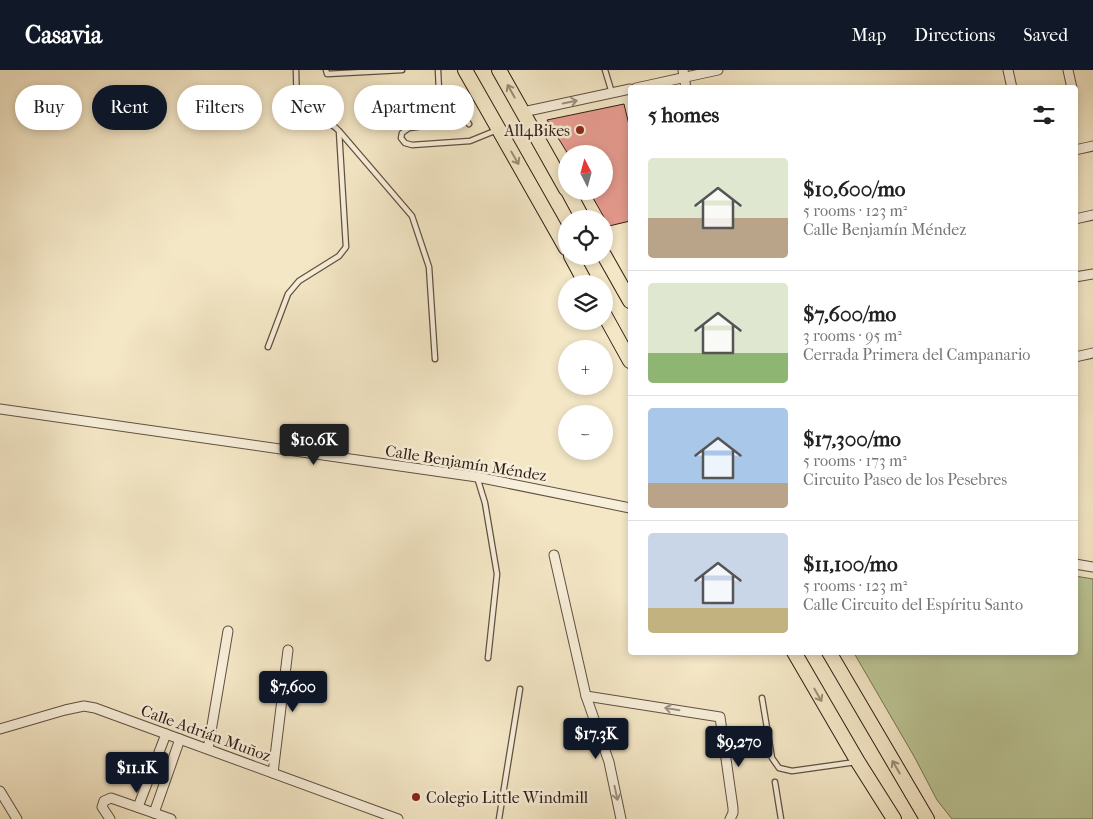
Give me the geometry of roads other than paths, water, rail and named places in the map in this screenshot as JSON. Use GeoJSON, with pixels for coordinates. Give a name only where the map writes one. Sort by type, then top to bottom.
{"type":"FeatureCollection","features":[{"type":"Feature","properties":{"kind":"main road"},"geometry":{"type":"LineString","coordinates":[[464,70],[558,234]]}},
{"type":"Feature","properties":{"kind":"main road"},"geometry":{"type":"LineString","coordinates":[[499,70],[558,174]]}},
{"type":"Feature","properties":{"kind":"main road"},"geometry":{"type":"LineString","coordinates":[[610,265],[628,297]]}},
{"type":"Feature","properties":{"kind":"main road"},"geometry":{"type":"LineString","coordinates":[[613,330],[628,357]]}},
{"type":"Feature","properties":{"kind":"main road"},"geometry":{"type":"LineString","coordinates":[[796,655],[858,762],[894,819]]}},
{"type":"Feature","properties":{"kind":"main road"},"geometry":{"type":"LineString","coordinates":[[831,655],[923,814],[931,819]]}},
{"type":"Feature","properties":{"kind":"main road"},"geometry":{"type":"LineString","coordinates":[[880,819],[881,800]]}},
{"type":"Feature","properties":{"kind":"street"},"geometry":{"type":"LineString","coordinates":[[645,85],[682,72],[718,70]]}},
{"type":"Feature","properties":{"kind":"street"},"geometry":{"type":"LineString","coordinates":[[1008,70],[1011,85]]}},
{"type":"Feature","properties":{"kind":"street"},"geometry":{"type":"LineString","coordinates":[[1068,70],[1071,85]]}},
{"type":"Feature","properties":{"kind":"street"},"geometry":{"type":"LineString","coordinates":[[682,72],[685,85]]}},
{"type":"Feature","properties":{"kind":"street"},"geometry":{"type":"LineString","coordinates":[[523,112],[628,89]]}},
{"type":"Feature","properties":{"kind":"street"},"geometry":{"type":"LineString","coordinates":[[1078,149],[1093,146]]}},
{"type":"Feature","properties":{"kind":"street"},"geometry":{"type":"LineString","coordinates":[[1078,218],[1093,215]]}},
{"type":"Feature","properties":{"kind":"street"},"geometry":{"type":"LineString","coordinates":[[1078,276],[1093,274]]}},
{"type":"Feature","properties":{"kind":"street"},"geometry":{"type":"LineString","coordinates":[[1078,356],[1093,353]]}},
{"type":"Feature","properties":{"kind":"street","name":"Calle Benjamín Méndez"},"geometry":{"type":"LineString","coordinates":[[0,409],[477,478],[628,508]]}},
{"type":"Feature","properties":{"kind":"street"},"geometry":{"type":"LineString","coordinates":[[554,555],[586,696],[609,762],[621,819]]}},
{"type":"Feature","properties":{"kind":"street"},"geometry":{"type":"LineString","coordinates":[[1078,564],[1093,567]]}},
{"type":"Feature","properties":{"kind":"street"},"geometry":{"type":"LineString","coordinates":[[208,749],[228,631]]}},
{"type":"Feature","properties":{"kind":"street"},"geometry":{"type":"LineString","coordinates":[[273,773],[288,650]]}},
{"type":"Feature","properties":{"kind":"street"},"geometry":{"type":"LineString","coordinates":[[586,696],[720,717],[733,808],[730,819]]}},
{"type":"Feature","properties":{"kind":"street","name":"Calle Adrián Muñoz"},"geometry":{"type":"LineString","coordinates":[[0,728],[84,706],[95,708],[398,819]]}},
{"type":"Feature","properties":{"kind":"street"},"geometry":{"type":"LineString","coordinates":[[138,807],[166,734]]}},
{"type":"Feature","properties":{"kind":"street"},"geometry":{"type":"LineString","coordinates":[[154,813],[180,739]]}},
{"type":"Feature","properties":{"kind":"street"},"geometry":{"type":"LineString","coordinates":[[0,791],[17,819]]}},
{"type":"Feature","properties":{"kind":"street"},"geometry":{"type":"LineString","coordinates":[[110,819],[102,807],[104,801],[111,798],[171,819]]}},
{"type":"Feature","properties":{"kind":"lane"},"geometry":{"type":"LineString","coordinates":[[296,70],[298,102],[302,113],[312,119],[333,125],[412,216],[429,267],[435,359]]}},
{"type":"Feature","properties":{"kind":"lane"},"geometry":{"type":"LineString","coordinates":[[326,70],[327,74],[402,70]]}},
{"type":"Feature","properties":{"kind":"lane"},"geometry":{"type":"LineString","coordinates":[[438,70],[439,85]]}},
{"type":"Feature","properties":{"kind":"lane"},"geometry":{"type":"LineString","coordinates":[[605,70],[612,93]]}},
{"type":"Feature","properties":{"kind":"lane"},"geometry":{"type":"LineString","coordinates":[[406,130],[402,133],[401,138],[405,144],[412,145],[470,141],[498,129]]}},
{"type":"Feature","properties":{"kind":"lane"},"geometry":{"type":"LineString","coordinates":[[268,347],[288,294],[299,281],[340,256],[346,247],[339,131]]}},
{"type":"Feature","properties":{"kind":"lane"},"geometry":{"type":"LineString","coordinates":[[477,478],[485,504],[497,574],[488,658]]}},
{"type":"Feature","properties":{"kind":"lane"},"geometry":{"type":"LineString","coordinates":[[499,819],[520,689]]}},
{"type":"Feature","properties":{"kind":"lane"},"geometry":{"type":"LineString","coordinates":[[762,698],[772,758],[779,768],[792,771],[858,762]]}},
{"type":"Feature","properties":{"kind":"lane"},"geometry":{"type":"LineString","coordinates":[[775,782],[781,819]]}},
{"type":"Feature","properties":{"kind":"place","name":"All4Bikes"},"geometry":{"type":"Point","coordinates":[580,130]}},
{"type":"Feature","properties":{"kind":"place","name":"Colegio Little Windmill"},"geometry":{"type":"Point","coordinates":[416,797]}}]}
